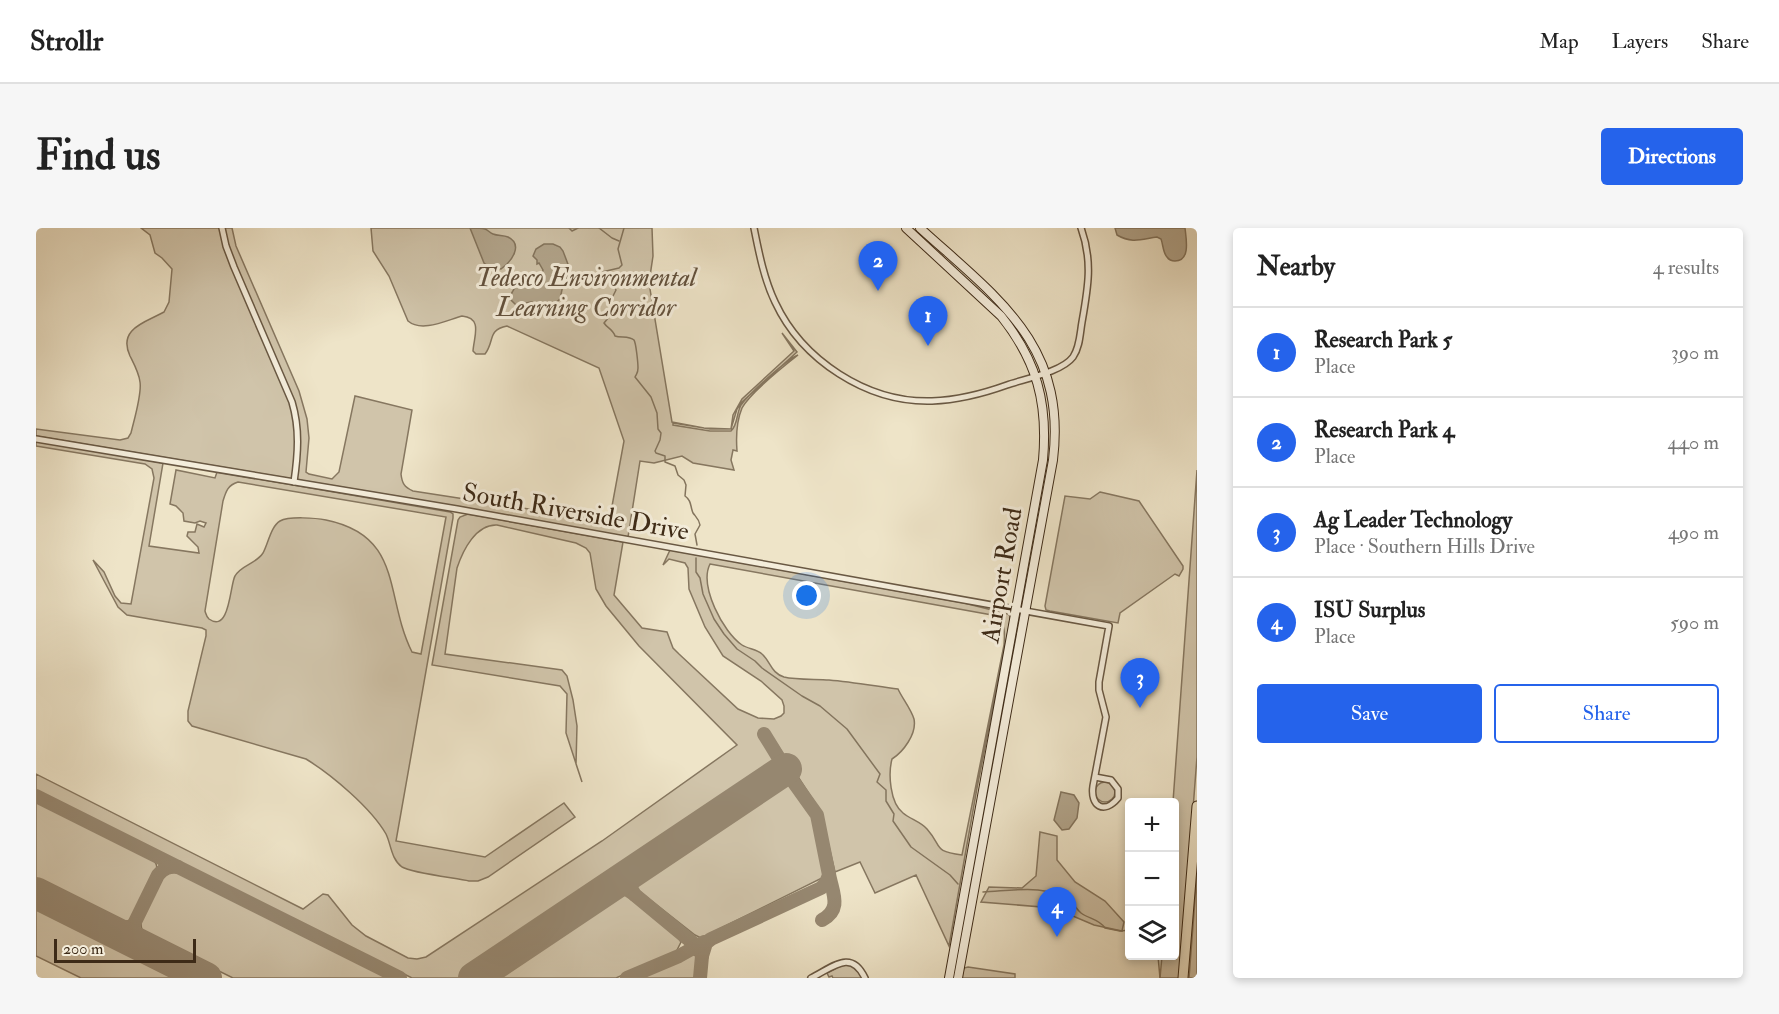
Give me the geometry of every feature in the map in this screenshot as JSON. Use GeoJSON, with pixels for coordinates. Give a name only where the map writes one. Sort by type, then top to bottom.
{"type":"FeatureCollection","features":[{"type":"Feature","properties":{"kind":"highway"},"geometry":{"type":"LineString","coordinates":[[1183,978],[1197,806]]}},
{"type":"Feature","properties":{"kind":"main road","name":"Airport Road"},"geometry":{"type":"LineString","coordinates":[[906,228],[1001,316],[1021,342],[1036,375],[1044,410],[1044,447],[1017,610],[982,789],[949,978]]}},
{"type":"Feature","properties":{"kind":"main road","name":"Airport Road"},"geometry":{"type":"LineString","coordinates":[[920,228],[1001,301],[1031,340],[1045,372],[1054,409],[1055,448],[958,978]]}},
{"type":"Feature","properties":{"kind":"street"},"geometry":{"type":"LineString","coordinates":[[222,228],[229,255],[292,402],[297,419],[299,440],[294,482]]}},
{"type":"Feature","properties":{"kind":"street"},"geometry":{"type":"LineString","coordinates":[[754,228],[765,277],[781,313],[793,332],[808,349],[826,365],[852,382],[890,396],[930,401],[972,396],[1045,372],[1068,362],[1075,354],[1079,343],[1089,273],[1081,228]]}},
{"type":"Feature","properties":{"kind":"street","name":"South Riverside Drive"},"geometry":{"type":"LineString","coordinates":[[36,439],[493,516],[1109,626],[1099,690],[1106,717],[1095,777]]}},
{"type":"Feature","properties":{"kind":"street"},"geometry":{"type":"LineString","coordinates":[[1095,777],[1111,780],[1118,789],[1118,798],[1109,807],[1100,806],[1092,798],[1095,777]]}},
{"type":"Feature","properties":{"kind":"street"},"geometry":{"type":"LineString","coordinates":[[811,978],[842,962],[849,961],[860,967],[865,978]]}},
{"type":"Feature","properties":{"kind":"green space","name":"Tedesco Environmental Learning Corridor"},"geometry":{"type":"Polygon","coordinates":[[[141,228],[232,228],[236,246],[299,391],[307,419],[309,438],[306,472],[332,479],[339,472],[355,396],[412,410],[401,474],[404,484],[413,491],[606,521],[610,517],[624,441],[599,368],[507,326],[494,333],[485,354],[476,354],[473,351],[476,329],[473,320],[469,317],[462,316],[427,326],[408,321],[389,276],[373,251],[371,228],[652,228],[653,256],[649,283],[672,422],[704,428],[731,429],[733,415],[742,399],[794,351],[782,333],[797,352],[780,367],[798,355],[760,388],[742,408],[737,429],[737,451],[733,450],[731,460],[734,470],[693,463],[682,456],[654,463],[640,461],[628,537],[36,436],[36,429],[120,440],[128,438],[131,433],[140,387],[139,375],[130,356],[127,339],[136,327],[164,312],[169,302],[172,269],[155,253],[150,235],[141,228]],[[751,393],[737,409],[731,429],[710,429],[673,423],[673,425],[710,431],[731,431],[735,426],[741,405],[751,393]]]}},
{"type":"Feature","properties":{"kind":"green space"},"geometry":{"type":"Polygon","coordinates":[[[36,441],[163,463],[149,546],[199,553],[198,547],[187,536],[188,532],[195,532],[197,524],[204,527],[206,523],[184,521],[183,513],[170,504],[176,470],[215,478],[217,472],[453,514],[396,841],[485,857],[564,803],[575,817],[488,877],[478,881],[415,871],[398,864],[386,834],[361,803],[339,783],[306,759],[192,726],[188,721],[188,711],[206,630],[127,615],[118,607],[93,560],[104,572],[115,596],[121,603],[131,604],[154,478],[152,469],[145,464],[36,446],[36,441]],[[235,483],[228,489],[223,501],[206,615],[216,622],[221,620],[228,606],[235,576],[263,553],[277,523],[284,519],[296,518],[326,520],[351,528],[368,540],[380,554],[388,571],[403,631],[412,652],[421,654],[446,517],[235,483]]]}},
{"type":"Feature","properties":{"kind":"green space"},"geometry":{"type":"Polygon","coordinates":[[[1197,470],[1197,757],[1180,978],[1160,978],[1162,960],[1179,960],[1179,798],[1173,798],[1197,470]]]}},
{"type":"Feature","properties":{"kind":"green space"},"geometry":{"type":"Polygon","coordinates":[[[1100,492],[1139,501],[1183,566],[1179,576],[1175,574],[1120,613],[1118,623],[1050,611],[1046,610],[1045,606],[1065,496],[1090,499],[1100,492]]]}},
{"type":"Feature","properties":{"kind":"green space"},"geometry":{"type":"Polygon","coordinates":[[[468,514],[623,542],[614,595],[642,628],[667,632],[673,648],[679,654],[738,709],[758,718],[774,719],[781,716],[784,713],[782,700],[761,681],[723,656],[705,627],[689,589],[688,568],[685,563],[669,559],[663,565],[670,550],[964,603],[1008,614],[1010,621],[949,946],[916,875],[875,893],[860,862],[835,872],[821,812],[769,732],[762,736],[778,765],[460,978],[412,978],[36,791],[36,774],[303,909],[323,894],[328,895],[352,925],[366,936],[408,958],[417,959],[426,957],[602,841],[737,745],[639,646],[606,606],[596,589],[590,553],[576,543],[497,525],[489,526],[477,533],[467,546],[457,568],[445,654],[562,670],[567,676],[577,726],[576,764],[566,733],[567,694],[560,686],[432,665],[460,517],[468,514]],[[710,564],[707,573],[710,596],[727,630],[742,645],[762,654],[780,675],[794,679],[838,681],[898,689],[913,715],[914,725],[908,742],[892,759],[890,780],[895,802],[903,813],[927,829],[942,850],[962,855],[1004,645],[1004,628],[992,615],[710,564]]]}},
{"type":"Feature","properties":{"kind":"green space"},"geometry":{"type":"Polygon","coordinates":[[[785,780],[792,785],[814,816],[825,869],[824,877],[701,938],[635,886],[635,880],[785,780]]]}},
{"type":"Feature","properties":{"kind":"green space"},"geometry":{"type":"Polygon","coordinates":[[[1105,782],[1112,785],[1115,792],[1112,799],[1105,802],[1098,799],[1095,792],[1098,785],[1105,782]]]}},
{"type":"Feature","properties":{"kind":"green space"},"geometry":{"type":"Polygon","coordinates":[[[36,800],[154,860],[157,866],[156,874],[130,921],[118,921],[36,880],[36,800]]]}},
{"type":"Feature","properties":{"kind":"green space"},"geometry":{"type":"Polygon","coordinates":[[[1040,832],[1057,836],[1057,860],[1075,882],[1105,901],[1124,922],[1122,931],[1094,925],[1054,908],[981,902],[989,887],[1022,888],[1036,876],[1040,832]]]}},
{"type":"Feature","properties":{"kind":"green space"},"geometry":{"type":"Polygon","coordinates":[[[174,869],[392,978],[233,978],[148,936],[142,928],[142,918],[163,876],[169,870],[174,869]]]}},
{"type":"Feature","properties":{"kind":"green space"},"geometry":{"type":"Polygon","coordinates":[[[1197,873],[1197,978],[1189,978],[1197,873]]]}},
{"type":"Feature","properties":{"kind":"green space"},"geometry":{"type":"Polygon","coordinates":[[[621,890],[674,931],[681,942],[676,952],[616,978],[489,978],[621,890]]]}},
{"type":"Feature","properties":{"kind":"green space"},"geometry":{"type":"Polygon","coordinates":[[[36,905],[182,978],[81,978],[36,956],[36,905]]]}},
{"type":"Feature","properties":{"kind":"green space"},"geometry":{"type":"Polygon","coordinates":[[[692,954],[699,957],[697,978],[636,978],[692,954]]]}},
{"type":"Feature","properties":{"kind":"green space"},"geometry":{"type":"Polygon","coordinates":[[[847,963],[858,968],[862,978],[829,977],[827,973],[847,963]]]}},
{"type":"Feature","properties":{"kind":"green space"},"geometry":{"type":"Polygon","coordinates":[[[964,968],[1015,974],[1015,978],[961,978],[964,968]]]}},
{"type":"Feature","properties":{"kind":"shaded area"},"geometry":{"type":"Polygon","coordinates":[[[470,228],[485,229],[513,240],[515,249],[509,262],[501,269],[491,268],[484,263],[470,228]]]}},
{"type":"Feature","properties":{"kind":"shaded area"},"geometry":{"type":"Polygon","coordinates":[[[1115,228],[1185,228],[1185,253],[1180,260],[1172,261],[1164,251],[1161,239],[1157,237],[1127,239],[1117,235],[1115,228]]]}},
{"type":"Feature","properties":{"kind":"shaded area"},"geometry":{"type":"Polygon","coordinates":[[[544,244],[560,247],[569,267],[569,274],[563,285],[560,299],[549,306],[531,302],[516,305],[510,297],[518,284],[524,280],[538,278],[542,274],[543,270],[533,256],[536,249],[544,244]]]}},
{"type":"Feature","properties":{"kind":"shaded area"},"geometry":{"type":"Polygon","coordinates":[[[1061,792],[1074,795],[1079,803],[1077,818],[1069,829],[1062,830],[1054,820],[1061,792]]]}},
{"type":"Feature","properties":{"kind":"waterway"},"geometry":{"type":"LineString","coordinates":[[569,228],[572,231],[578,228]]}},
{"type":"Feature","properties":{"kind":"waterway"},"geometry":{"type":"LineString","coordinates":[[599,228],[619,241]]}},
{"type":"Feature","properties":{"kind":"waterway"},"geometry":{"type":"LineString","coordinates":[[624,228],[618,249],[622,265],[619,268],[602,272],[603,281],[614,286],[616,290],[612,298],[614,311],[604,323],[615,336],[634,340],[638,368],[635,377],[651,397],[657,413],[658,429],[661,433],[655,451],[665,456],[665,462],[675,466],[678,475],[684,480],[685,496],[700,525],[695,534],[697,545]]}},
{"type":"Feature","properties":{"kind":"waterway"},"geometry":{"type":"LineString","coordinates":[[696,558],[696,572],[700,578],[703,594],[714,619],[724,634],[737,649],[802,696],[820,706],[847,729],[880,774],[877,782],[886,790],[886,801],[894,814],[893,821],[911,847],[950,875],[958,884]]}},
{"type":"Feature","properties":{"kind":"waterway"},"geometry":{"type":"LineString","coordinates":[[983,892],[1029,890],[1051,892],[1062,896],[1081,913],[1105,928],[1125,930]]}},
{"type":"Feature","properties":{"kind":"waterway"},"geometry":{"type":"LineString","coordinates":[[1158,960],[1160,978]]}},
{"type":"Feature","properties":{"kind":"taxiway"},"geometry":{"type":"LineString","coordinates":[[702,956],[706,943],[711,939],[821,888],[829,875],[817,815],[792,780],[777,775],[780,760],[764,734]]}},
{"type":"Feature","properties":{"kind":"taxiway"},"geometry":{"type":"LineString","coordinates":[[36,796],[400,978]]}},
{"type":"Feature","properties":{"kind":"taxiway"},"geometry":{"type":"LineString","coordinates":[[673,846],[633,874],[631,888],[635,895],[699,948],[702,956],[700,978]]}},
{"type":"Feature","properties":{"kind":"taxiway"},"geometry":{"type":"LineString","coordinates":[[69,908],[114,931],[125,930],[134,924],[158,875],[167,868],[178,867]]}},
{"type":"Feature","properties":{"kind":"taxiway"},"geometry":{"type":"LineString","coordinates":[[822,920],[828,916],[834,905],[829,874]]}},
{"type":"Feature","properties":{"kind":"taxiway"},"geometry":{"type":"LineString","coordinates":[[572,913],[609,889],[623,888],[635,895]]}},
{"type":"Feature","properties":{"kind":"taxiway"},"geometry":{"type":"LineString","coordinates":[[134,924],[134,935],[141,945],[186,967]]}},
{"type":"Feature","properties":{"kind":"taxiway"},"geometry":{"type":"LineString","coordinates":[[627,978],[679,956],[704,942]]}},
{"type":"Feature","properties":{"kind":"taxiway"},"geometry":{"type":"LineString","coordinates":[[476,978],[501,961]]}},
{"type":"Feature","properties":{"kind":"runway"},"geometry":{"type":"LineString","coordinates":[[474,978],[786,769]]}},
{"type":"Feature","properties":{"kind":"runway"},"geometry":{"type":"LineString","coordinates":[[36,893],[206,978]]}},
{"type":"Feature","properties":{"kind":"place","name":"Research Park 4"},"geometry":{"type":"Point","coordinates":[878,291]}},
{"type":"Feature","properties":{"kind":"place","name":"Research Park 5"},"geometry":{"type":"Point","coordinates":[928,346]}},
{"type":"Feature","properties":{"kind":"place","name":"Ag Leader Technology"},"geometry":{"type":"Point","coordinates":[1140,708]}},
{"type":"Feature","properties":{"kind":"place","name":"ISU Surplus"},"geometry":{"type":"Point","coordinates":[1057,937]}}]}
